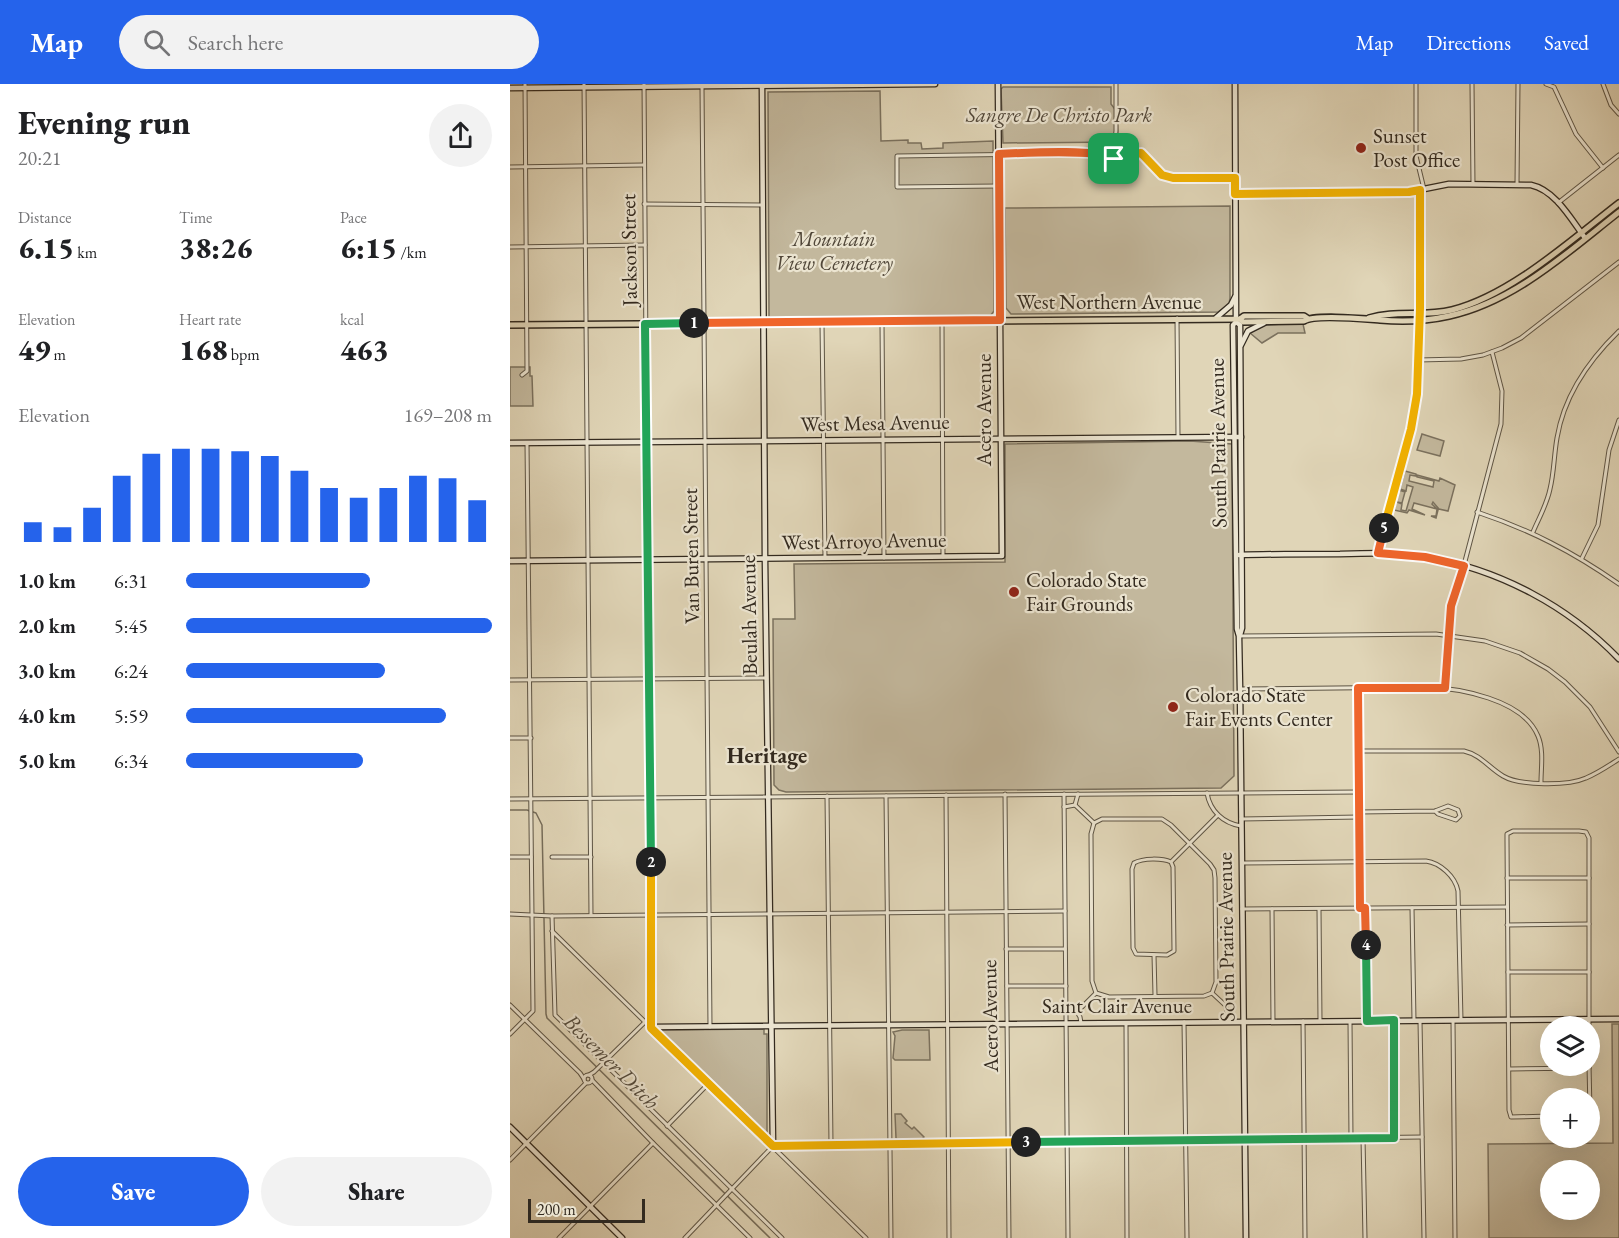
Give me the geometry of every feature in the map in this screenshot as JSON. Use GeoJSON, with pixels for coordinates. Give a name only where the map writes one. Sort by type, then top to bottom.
{"type":"FeatureCollection","features":[{"type":"Feature","properties":{"kind":"main road","name":"West Northern Avenue"},"geometry":{"type":"LineString","coordinates":[[1420,317],[1480,299],[1524,274],[1619,203]]}},
{"type":"Feature","properties":{"kind":"main road","name":"West Northern Avenue"},"geometry":{"type":"LineString","coordinates":[[1238,320],[1244,316],[1379,320],[1460,314],[1487,303],[1529,279],[1619,212]]}},
{"type":"Feature","properties":{"kind":"main road","name":"West Northern Avenue"},"geometry":{"type":"LineString","coordinates":[[510,325],[1177,318],[1267,322],[1304,321],[1307,318]]}},
{"type":"Feature","properties":{"kind":"street"},"geometry":{"type":"LineString","coordinates":[[510,88],[525,86],[935,84]]}},
{"type":"Feature","properties":{"kind":"street","name":"Acero Avenue"},"geometry":{"type":"LineString","coordinates":[[998,84],[1002,556]]}},
{"type":"Feature","properties":{"kind":"street"},"geometry":{"type":"LineString","coordinates":[[1111,156],[1116,131],[1116,84]]}},
{"type":"Feature","properties":{"kind":"street","name":"South Prairie Avenue"},"geometry":{"type":"LineString","coordinates":[[1235,84],[1236,295],[1240,347],[1241,437],[1237,629],[1240,689],[1246,1238]]}},
{"type":"Feature","properties":{"kind":"street"},"geometry":{"type":"LineString","coordinates":[[1378,553],[1414,415],[1420,317],[1422,190],[1416,156],[1416,84]]}},
{"type":"Feature","properties":{"kind":"street"},"geometry":{"type":"LineString","coordinates":[[1472,84],[1473,184]]}},
{"type":"Feature","properties":{"kind":"street"},"geometry":{"type":"LineString","coordinates":[[1518,84],[1518,184]]}},
{"type":"Feature","properties":{"kind":"street"},"geometry":{"type":"LineString","coordinates":[[1546,84],[1554,87],[1576,134],[1603,168]]}},
{"type":"Feature","properties":{"kind":"street"},"geometry":{"type":"LineString","coordinates":[[1603,84],[1611,105],[1619,114]]}},
{"type":"Feature","properties":{"kind":"street","name":"Jackson Street"},"geometry":{"type":"LineString","coordinates":[[644,85],[651,1028]]}},
{"type":"Feature","properties":{"kind":"street","name":"Van Buren Street"},"geometry":{"type":"LineString","coordinates":[[702,85],[711,914],[710,1027]]}},
{"type":"Feature","properties":{"kind":"street","name":"Beulah Avenue"},"geometry":{"type":"LineString","coordinates":[[762,85],[766,678],[773,1146]]}},
{"type":"Feature","properties":{"kind":"street"},"geometry":{"type":"LineString","coordinates":[[522,375],[526,370],[527,325],[525,86]]}},
{"type":"Feature","properties":{"kind":"street"},"geometry":{"type":"LineString","coordinates":[[584,86],[591,915]]}},
{"type":"Feature","properties":{"kind":"street"},"geometry":{"type":"LineString","coordinates":[[1116,131],[1121,156]]}},
{"type":"Feature","properties":{"kind":"street"},"geometry":{"type":"LineString","coordinates":[[1094,153],[1113,148],[1141,153],[1162,175],[1173,178],[1235,178]]}},
{"type":"Feature","properties":{"kind":"street"},"geometry":{"type":"LineString","coordinates":[[999,186],[897,187],[897,156],[1094,153],[1116,159],[1141,153]]}},
{"type":"Feature","properties":{"kind":"street"},"geometry":{"type":"LineString","coordinates":[[1558,203],[1619,155]]}},
{"type":"Feature","properties":{"kind":"street"},"geometry":{"type":"LineString","coordinates":[[510,167],[643,165]]}},
{"type":"Feature","properties":{"kind":"street"},"geometry":{"type":"LineString","coordinates":[[1235,194],[1409,192],[1449,184],[1538,186],[1558,203],[1585,238]]}},
{"type":"Feature","properties":{"kind":"street"},"geometry":{"type":"LineString","coordinates":[[644,204],[762,205]]}},
{"type":"Feature","properties":{"kind":"street"},"geometry":{"type":"LineString","coordinates":[[510,247],[645,245]]}},
{"type":"Feature","properties":{"kind":"street"},"geometry":{"type":"LineString","coordinates":[[1418,360],[1461,359],[1492,352],[1521,338],[1619,262]]}},
{"type":"Feature","properties":{"kind":"street"},"geometry":{"type":"LineString","coordinates":[[1216,318],[1231,305],[1236,295]]}},
{"type":"Feature","properties":{"kind":"street"},"geometry":{"type":"LineString","coordinates":[[1177,318],[1178,437]]}},
{"type":"Feature","properties":{"kind":"street"},"geometry":{"type":"LineString","coordinates":[[942,320],[943,557]]}},
{"type":"Feature","properties":{"kind":"street","name":"South Prairie Avenue"},"geometry":{"type":"LineString","coordinates":[[1238,320],[1233,325],[1239,555]]}},
{"type":"Feature","properties":{"kind":"street"},"geometry":{"type":"LineString","coordinates":[[882,321],[884,558]]}},
{"type":"Feature","properties":{"kind":"street"},"geometry":{"type":"LineString","coordinates":[[822,322],[825,558]]}},
{"type":"Feature","properties":{"kind":"street"},"geometry":{"type":"LineString","coordinates":[[1240,347],[1248,331],[1267,322]]}},
{"type":"Feature","properties":{"kind":"street"},"geometry":{"type":"LineString","coordinates":[[1533,532],[1547,501],[1557,437],[1577,382],[1588,365],[1619,331]]}},
{"type":"Feature","properties":{"kind":"street"},"geometry":{"type":"LineString","coordinates":[[1445,688],[1451,606],[1464,566],[1503,412],[1501,384],[1492,352]]}},
{"type":"Feature","properties":{"kind":"street"},"geometry":{"type":"LineString","coordinates":[[1582,558],[1598,525],[1609,450],[1619,420]]}},
{"type":"Feature","properties":{"kind":"street","name":"West Mesa Avenue"},"geometry":{"type":"LineString","coordinates":[[510,444],[1241,437]]}},
{"type":"Feature","properties":{"kind":"street"},"geometry":{"type":"LineString","coordinates":[[510,1034],[533,1011],[527,443]]}},
{"type":"Feature","properties":{"kind":"street"},"geometry":{"type":"LineString","coordinates":[[1477,512],[1533,532],[1582,558],[1619,585]]}},
{"type":"Feature","properties":{"kind":"street"},"geometry":{"type":"LineString","coordinates":[[1239,555],[1378,553],[1425,557],[1464,566],[1503,579],[1537,595],[1601,641],[1619,659]]}},
{"type":"Feature","properties":{"kind":"street","name":"West Arroyo Avenue"},"geometry":{"type":"LineString","coordinates":[[510,561],[1002,556]]}},
{"type":"Feature","properties":{"kind":"street"},"geometry":{"type":"LineString","coordinates":[[1239,636],[1449,635],[1485,641],[1504,647],[1548,669],[1565,682],[1590,708],[1619,752]]}},
{"type":"Feature","properties":{"kind":"street"},"geometry":{"type":"LineString","coordinates":[[510,680],[766,678]]}},
{"type":"Feature","properties":{"kind":"street"},"geometry":{"type":"LineString","coordinates":[[1358,688],[1360,908]]}},
{"type":"Feature","properties":{"kind":"street"},"geometry":{"type":"LineString","coordinates":[[1240,689],[1445,688],[1475,694],[1518,714],[1536,731],[1541,746],[1541,782]]}},
{"type":"Feature","properties":{"kind":"street"},"geometry":{"type":"LineString","coordinates":[[510,738],[531,738]]}},
{"type":"Feature","properties":{"kind":"street"},"geometry":{"type":"LineString","coordinates":[[1359,751],[1464,751],[1479,756],[1505,777],[1518,782],[1577,781],[1619,759]]}},
{"type":"Feature","properties":{"kind":"street"},"geometry":{"type":"LineString","coordinates":[[510,799],[1359,792]]}},
{"type":"Feature","properties":{"kind":"street"},"geometry":{"type":"LineString","coordinates":[[1208,793],[1211,806],[1218,815],[1230,823],[1241,826]]}},
{"type":"Feature","properties":{"kind":"street","name":"Acero Avenue"},"geometry":{"type":"LineString","coordinates":[[1005,794],[1009,1238]]}},
{"type":"Feature","properties":{"kind":"street"},"geometry":{"type":"LineString","coordinates":[[1064,794],[1068,1238]]}},
{"type":"Feature","properties":{"kind":"street"},"geometry":{"type":"LineString","coordinates":[[1075,805],[1078,794]]}},
{"type":"Feature","properties":{"kind":"street"},"geometry":{"type":"LineString","coordinates":[[886,795],[891,1238]]}},
{"type":"Feature","properties":{"kind":"street"},"geometry":{"type":"LineString","coordinates":[[946,795],[950,1238]]}},
{"type":"Feature","properties":{"kind":"street"},"geometry":{"type":"LineString","coordinates":[[827,796],[831,1144]]}},
{"type":"Feature","properties":{"kind":"street"},"geometry":{"type":"LineString","coordinates":[[1064,807],[1075,805]]}},
{"type":"Feature","properties":{"kind":"street"},"geometry":{"type":"LineString","coordinates":[[1075,805],[1094,823]]}},
{"type":"Feature","properties":{"kind":"street"},"geometry":{"type":"LineString","coordinates":[[1359,812],[1435,811],[1451,807],[1458,810],[1460,816],[1453,820],[1435,811]]}},
{"type":"Feature","properties":{"kind":"street"},"geometry":{"type":"LineString","coordinates":[[1171,862],[1218,815]]}},
{"type":"Feature","properties":{"kind":"street"},"geometry":{"type":"LineString","coordinates":[[1241,819],[1359,817]]}},
{"type":"Feature","properties":{"kind":"street"},"geometry":{"type":"LineString","coordinates":[[1102,819],[1162,819],[1190,843],[1210,864],[1215,874],[1216,982],[1212,993],[1204,996],[1110,997],[1096,993],[1092,981],[1091,834],[1094,823],[1102,819]]}},
{"type":"Feature","properties":{"kind":"street"},"geometry":{"type":"LineString","coordinates":[[1540,1116],[1511,1117],[1509,1110],[1507,834],[1513,831],[1586,832],[1589,878],[1589,1016]]}},
{"type":"Feature","properties":{"kind":"street"},"geometry":{"type":"LineString","coordinates":[[510,857],[531,857]]}},
{"type":"Feature","properties":{"kind":"street"},"geometry":{"type":"LineString","coordinates":[[552,857],[591,857]]}},
{"type":"Feature","properties":{"kind":"street"},"geometry":{"type":"LineString","coordinates":[[1140,860],[1171,862],[1173,867],[1174,951],[1167,955],[1139,955],[1133,950],[1132,866],[1140,860]]}},
{"type":"Feature","properties":{"kind":"street"},"geometry":{"type":"LineString","coordinates":[[1242,863],[1426,861],[1437,864],[1454,880],[1457,886],[1461,1020]]}},
{"type":"Feature","properties":{"kind":"street"},"geometry":{"type":"LineString","coordinates":[[1507,878],[1589,878]]}},
{"type":"Feature","properties":{"kind":"street"},"geometry":{"type":"LineString","coordinates":[[1242,909],[1507,907]]}},
{"type":"Feature","properties":{"kind":"street"},"geometry":{"type":"LineString","coordinates":[[1365,908],[1367,1021]]}},
{"type":"Feature","properties":{"kind":"street"},"geometry":{"type":"LineString","coordinates":[[1412,908],[1424,1238]]}},
{"type":"Feature","properties":{"kind":"street"},"geometry":{"type":"LineString","coordinates":[[1272,909],[1273,1022]]}},
{"type":"Feature","properties":{"kind":"street"},"geometry":{"type":"LineString","coordinates":[[1319,909],[1320,1021]]}},
{"type":"Feature","properties":{"kind":"street"},"geometry":{"type":"LineString","coordinates":[[510,914],[552,916],[1065,911]]}},
{"type":"Feature","properties":{"kind":"street"},"geometry":{"type":"LineString","coordinates":[[552,916],[555,1015],[601,1065],[782,1238]]}},
{"type":"Feature","properties":{"kind":"street"},"geometry":{"type":"LineString","coordinates":[[1507,925],[1589,924]]}},
{"type":"Feature","properties":{"kind":"street"},"geometry":{"type":"LineString","coordinates":[[552,932],[866,1238]]}},
{"type":"Feature","properties":{"kind":"street"},"geometry":{"type":"LineString","coordinates":[[1006,949],[1065,949]]}},
{"type":"Feature","properties":{"kind":"street"},"geometry":{"type":"LineString","coordinates":[[1154,955],[1155,996]]}},
{"type":"Feature","properties":{"kind":"street"},"geometry":{"type":"LineString","coordinates":[[1508,972],[1589,972]]}},
{"type":"Feature","properties":{"kind":"street"},"geometry":{"type":"LineString","coordinates":[[1006,986],[1066,986]]}},
{"type":"Feature","properties":{"kind":"street"},"geometry":{"type":"LineString","coordinates":[[1077,1012],[1096,993]]}},
{"type":"Feature","properties":{"kind":"street"},"geometry":{"type":"LineString","coordinates":[[1212,993],[1226,1006],[1228,1022]]}},
{"type":"Feature","properties":{"kind":"street"},"geometry":{"type":"LineString","coordinates":[[510,1005],[595,1085],[750,1238]]}},
{"type":"Feature","properties":{"kind":"street"},"geometry":{"type":"LineString","coordinates":[[1066,1010],[1077,1012],[1081,1023]]}},
{"type":"Feature","properties":{"kind":"street","name":"Saint Clair Avenue"},"geometry":{"type":"LineString","coordinates":[[1600,1019],[1619,1019]]}},
{"type":"Feature","properties":{"kind":"street"},"geometry":{"type":"LineString","coordinates":[[1394,1020],[1394,1138]]}},
{"type":"Feature","properties":{"kind":"street"},"geometry":{"type":"LineString","coordinates":[[1453,1020],[1455,1238]]}},
{"type":"Feature","properties":{"kind":"street","name":"Saint Clair Avenue"},"geometry":{"type":"LineString","coordinates":[[651,1028],[1540,1020]]}},
{"type":"Feature","properties":{"kind":"street"},"geometry":{"type":"LineString","coordinates":[[1303,1021],[1305,1238]]}},
{"type":"Feature","properties":{"kind":"street"},"geometry":{"type":"LineString","coordinates":[[1350,1021],[1351,1138]]}},
{"type":"Feature","properties":{"kind":"street"},"geometry":{"type":"LineString","coordinates":[[510,1160],[645,1022]]}},
{"type":"Feature","properties":{"kind":"street"},"geometry":{"type":"LineString","coordinates":[[1184,1022],[1187,1238]]}},
{"type":"Feature","properties":{"kind":"street"},"geometry":{"type":"LineString","coordinates":[[1126,1023],[1127,1238]]}},
{"type":"Feature","properties":{"kind":"street"},"geometry":{"type":"LineString","coordinates":[[1510,1069],[1540,1068]]}},
{"type":"Feature","properties":{"kind":"street"},"geometry":{"type":"LineString","coordinates":[[667,1126],[708,1084]]}},
{"type":"Feature","properties":{"kind":"street"},"geometry":{"type":"LineString","coordinates":[[510,1128],[622,1238]]}},
{"type":"Feature","properties":{"kind":"street"},"geometry":{"type":"LineString","coordinates":[[685,1238],[773,1146],[1422,1137]]}},
{"type":"Feature","properties":{"kind":"street"},"geometry":{"type":"LineString","coordinates":[[1363,1138],[1365,1238]]}},
{"type":"Feature","properties":{"kind":"street"},"geometry":{"type":"LineString","coordinates":[[560,1238],[652,1143]]}},
{"type":"Feature","properties":{"kind":"green space","name":"Sangre De Christo Park"},"geometry":{"type":"Polygon","coordinates":[[[1003,87],[1111,87],[1111,104],[1117,112],[1118,142],[1003,143],[1001,89],[1003,87]]]}},
{"type":"Feature","properties":{"kind":"green space","name":"Mountain View Cemetery"},"geometry":{"type":"Polygon","coordinates":[[[880,91],[881,141],[908,140],[908,143],[921,143],[922,149],[943,148],[943,143],[993,141],[994,311],[991,315],[769,317],[768,92],[880,91]]]}},
{"type":"Feature","properties":{"kind":"green space"},"geometry":{"type":"Polygon","coordinates":[[[1230,206],[1230,298],[1229,304],[1218,312],[1011,314],[1006,308],[1005,208],[1230,206]]]}},
{"type":"Feature","properties":{"kind":"green space"},"geometry":{"type":"Polygon","coordinates":[[[1303,324],[1305,333],[1278,333],[1262,343],[1250,333],[1265,325],[1303,324]]]}},
{"type":"Feature","properties":{"kind":"green space"},"geometry":{"type":"Polygon","coordinates":[[[510,367],[530,367],[533,406],[510,406],[510,367]]]}},
{"type":"Feature","properties":{"kind":"green space"},"geometry":{"type":"Polygon","coordinates":[[[1422,434],[1444,441],[1440,456],[1417,450],[1422,434]]]}},
{"type":"Feature","properties":{"kind":"green space","name":"Colorado State Fair Grounds"},"geometry":{"type":"Polygon","coordinates":[[[1190,441],[1232,444],[1234,776],[1221,788],[786,792],[774,785],[773,619],[795,619],[794,564],[1005,562],[1005,444],[1190,441]]]}},
{"type":"Feature","properties":{"kind":"green space"},"geometry":{"type":"Polygon","coordinates":[[[1405,471],[1416,474],[1416,476],[1410,475],[1409,481],[1433,487],[1434,481],[1417,477],[1417,475],[1439,481],[1440,478],[1455,485],[1448,511],[1439,509],[1433,502],[1432,504],[1437,509],[1414,503],[1412,509],[1425,515],[1409,510],[1407,513],[1394,510],[1399,490],[1405,492],[1402,503],[1397,502],[1402,504],[1401,510],[1406,511],[1413,487],[1407,485],[1406,491],[1400,489],[1405,471]]]}},
{"type":"Feature","properties":{"kind":"green space"},"geometry":{"type":"Polygon","coordinates":[[[1612,1024],[1619,1024],[1619,1238],[1489,1238],[1488,1144],[1540,1144],[1540,1148],[1600,1148],[1600,1143],[1613,1143],[1612,1024]]]}},
{"type":"Feature","properties":{"kind":"green space"},"geometry":{"type":"Polygon","coordinates":[[[764,1029],[764,1034],[767,1034],[767,1132],[765,1134],[660,1032],[662,1030],[764,1029]]]}},
{"type":"Feature","properties":{"kind":"green space"},"geometry":{"type":"Polygon","coordinates":[[[929,1030],[930,1060],[895,1060],[893,1058],[895,1036],[893,1032],[929,1030]]]}},
{"type":"Feature","properties":{"kind":"green space"},"geometry":{"type":"Polygon","coordinates":[[[895,1114],[901,1114],[907,1121],[905,1123],[912,1129],[914,1127],[924,1137],[921,1140],[898,1140],[895,1114]]]}},
{"type":"Feature","properties":{"kind":"waterway","name":"Bessemer Ditch"},"geometry":{"type":"LineString","coordinates":[[510,810],[527,810],[536,813],[542,825],[547,1018],[770,1238]]}},
{"type":"Feature","properties":{"kind":"place","name":"Sunset Post Office"},"geometry":{"type":"Point","coordinates":[1361,148]}},
{"type":"Feature","properties":{"kind":"place","name":"Colorado State Fair Grounds"},"geometry":{"type":"Point","coordinates":[1014,592]}},
{"type":"Feature","properties":{"kind":"place","name":"Colorado State Fair Events Center"},"geometry":{"type":"Point","coordinates":[1173,707]}},
{"type":"Feature","properties":{"kind":"district","name":"Heritage"},"geometry":{"type":"Point","coordinates":[767,755]}},
{"type":"Feature","properties":{"kind":"route"},"geometry":{"type":"LineString","coordinates":[[1094,153],[1111,156],[1114,159],[1141,153],[1162,175],[1173,178],[1235,178],[1235,194],[1420,190],[1420,308],[1416,403],[1378,553],[1425,557],[1464,566],[1451,606],[1445,688],[1358,688],[1360,908],[1365,908],[1367,1021],[1394,1020],[1394,1138],[773,1146],[651,1028],[645,324],[1000,320],[999,154],[1094,153]]}}]}
